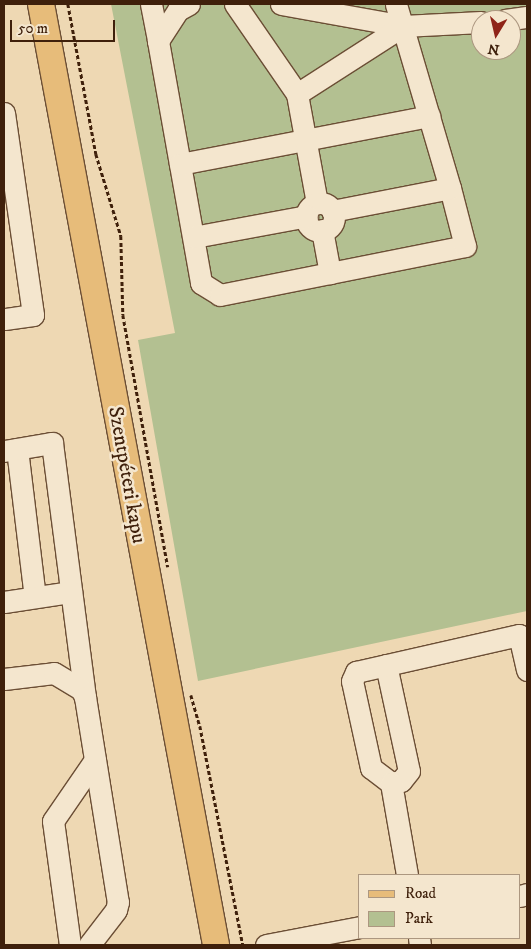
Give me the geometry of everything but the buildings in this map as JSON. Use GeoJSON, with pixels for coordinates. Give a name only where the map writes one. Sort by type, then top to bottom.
{"type":"FeatureCollection","features":[{"type":"Feature","properties":{"kind":"main road","name":"Szentpéteri kapu"},"geometry":{"type":"LineString","coordinates":[[41,4],[216,945]]}},
{"type":"Feature","properties":{"kind":"lane"},"geometry":{"type":"LineString","coordinates":[[150,4],[194,237],[201,284],[220,295],[466,246],[396,4]]}},
{"type":"Feature","properties":{"kind":"lane"},"geometry":{"type":"LineString","coordinates":[[158,41],[178,10],[189,4]]}},
{"type":"Feature","properties":{"kind":"lane"},"geometry":{"type":"LineString","coordinates":[[235,4],[296,94],[319,210],[332,224],[322,230],[330,273]]}},
{"type":"Feature","properties":{"kind":"lane"},"geometry":{"type":"LineString","coordinates":[[281,4],[403,26],[471,23]]}},
{"type":"Feature","properties":{"kind":"lane"},"geometry":{"type":"LineString","coordinates":[[296,94],[403,26]]}},
{"type":"Feature","properties":{"kind":"lane"},"geometry":{"type":"LineString","coordinates":[[4,113],[9,191],[33,315],[4,319]]}},
{"type":"Feature","properties":{"kind":"lane"},"geometry":{"type":"LineString","coordinates":[[180,164],[429,116]]}},
{"type":"Feature","properties":{"kind":"lane"},"geometry":{"type":"LineString","coordinates":[[194,237],[319,210],[450,188]]}},
{"type":"Feature","properties":{"kind":"lane"},"geometry":{"type":"LineString","coordinates":[[35,597],[10,450],[52,443],[85,698],[118,902],[116,910],[89,945]]}},
{"type":"Feature","properties":{"kind":"lane"},"geometry":{"type":"LineString","coordinates":[[4,602],[71,592]]}},
{"type":"Feature","properties":{"kind":"lane"},"geometry":{"type":"LineString","coordinates":[[407,874],[391,783],[371,768],[352,680],[356,672],[520,635],[527,670]]}},
{"type":"Feature","properties":{"kind":"lane"},"geometry":{"type":"LineString","coordinates":[[386,665],[409,771],[401,780],[391,783]]}},
{"type":"Feature","properties":{"kind":"lane"},"geometry":{"type":"LineString","coordinates":[[4,679],[54,673],[81,689],[85,698]]}},
{"type":"Feature","properties":{"kind":"lane"},"geometry":{"type":"LineString","coordinates":[[70,945],[53,821],[95,760]]}},
{"type":"Feature","properties":{"kind":"lane"},"geometry":{"type":"LineString","coordinates":[[266,945],[358,927]]}},
{"type":"Feature","properties":{"kind":"path"},"geometry":{"type":"LineString","coordinates":[[68,4],[96,154],[121,236],[123,315],[169,574]]}},
{"type":"Feature","properties":{"kind":"path"},"geometry":{"type":"LineString","coordinates":[[190,690],[200,726],[243,945]]}},
{"type":"Feature","properties":{"kind":"green space"},"geometry":{"type":"Polygon","coordinates":[[[111,4],[527,4],[527,611],[198,681],[138,340],[175,333],[111,4]]]}}]}
